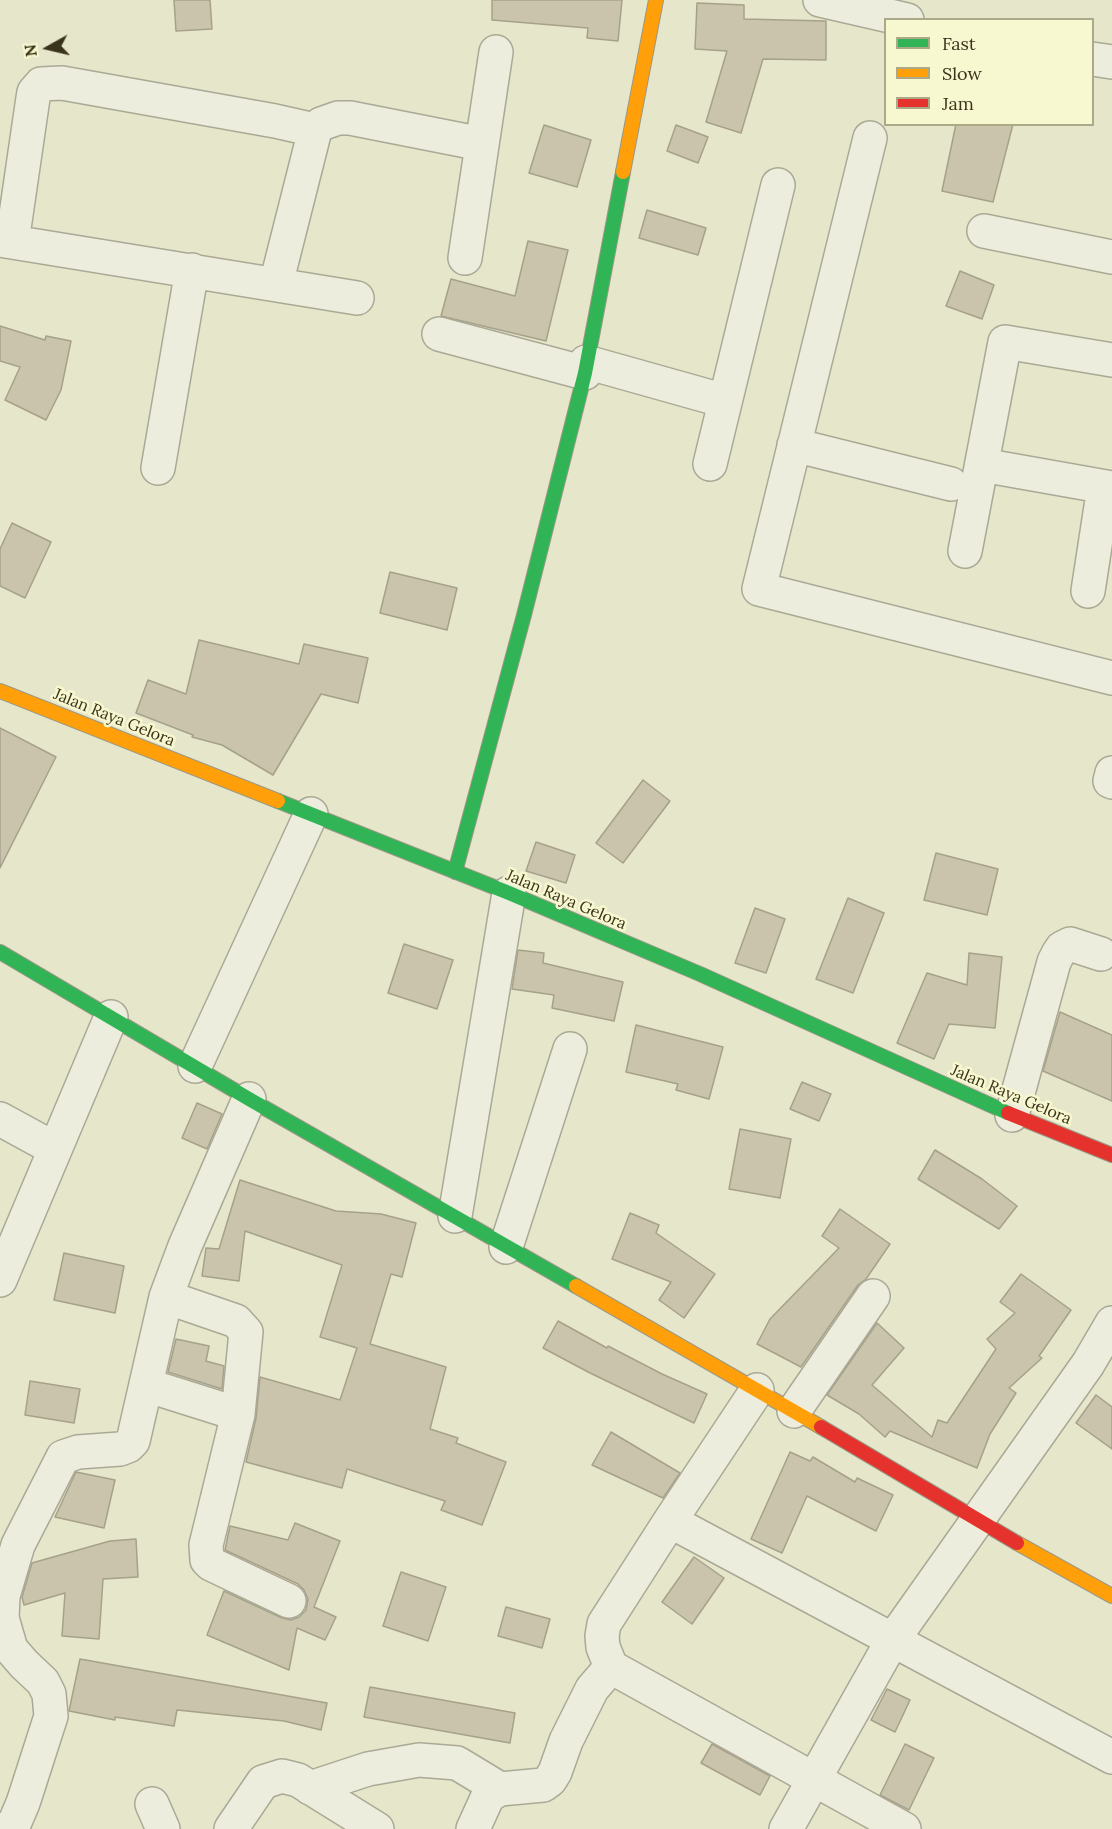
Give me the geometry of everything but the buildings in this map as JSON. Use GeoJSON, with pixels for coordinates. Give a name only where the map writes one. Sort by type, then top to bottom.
{"type":"FeatureCollection","features":[{"type":"Feature","properties":{"kind":"street"},"geometry":{"type":"LineString","coordinates":[[455,872],[526,604],[585,367],[656,0]]}},
{"type":"Feature","properties":{"kind":"street"},"geometry":{"type":"LineString","coordinates":[[820,0],[892,11]]}},
{"type":"Feature","properties":{"kind":"street"},"geometry":{"type":"LineString","coordinates":[[465,258],[496,52]]}},
{"type":"Feature","properties":{"kind":"street"},"geometry":{"type":"LineString","coordinates":[[1094,59],[1112,62]]}},
{"type":"Feature","properties":{"kind":"street"},"geometry":{"type":"LineString","coordinates":[[315,130],[62,83],[41,84],[34,92],[6,241],[357,298]]}},
{"type":"Feature","properties":{"kind":"street"},"geometry":{"type":"LineString","coordinates":[[276,284],[315,130],[321,124],[338,118],[350,118],[482,144]]}},
{"type":"Feature","properties":{"kind":"street"},"geometry":{"type":"LineString","coordinates":[[870,138],[759,589],[1112,678]]}},
{"type":"Feature","properties":{"kind":"street"},"geometry":{"type":"LineString","coordinates":[[710,464],[778,185]]}},
{"type":"Feature","properties":{"kind":"street"},"geometry":{"type":"LineString","coordinates":[[984,231],[1112,257]]}},
{"type":"Feature","properties":{"kind":"street"},"geometry":{"type":"LineString","coordinates":[[158,468],[192,270]]}},
{"type":"Feature","properties":{"kind":"street"},"geometry":{"type":"LineString","coordinates":[[439,334],[725,401]]}},
{"type":"Feature","properties":{"kind":"street"},"geometry":{"type":"LineString","coordinates":[[965,551],[1005,342],[1112,360]]}},
{"type":"Feature","properties":{"kind":"street"},"geometry":{"type":"LineString","coordinates":[[794,445],[951,484]]}},
{"type":"Feature","properties":{"kind":"street"},"geometry":{"type":"LineString","coordinates":[[982,465],[1108,487],[1088,591]]}},
{"type":"Feature","properties":{"kind":"street","name":"Jalan Raya Gelora"},"geometry":{"type":"LineString","coordinates":[[0,691],[509,894],[700,974],[1012,1115],[1112,1155]]}},
{"type":"Feature","properties":{"kind":"street"},"geometry":{"type":"LineString","coordinates":[[1112,773],[1110,781],[1112,782]]}},
{"type":"Feature","properties":{"kind":"street"},"geometry":{"type":"LineString","coordinates":[[195,1066],[311,814]]}},
{"type":"Feature","properties":{"kind":"street"},"geometry":{"type":"LineString","coordinates":[[455,1216],[509,894]]}},
{"type":"Feature","properties":{"kind":"street"},"geometry":{"type":"LineString","coordinates":[[1012,1115],[1058,954],[1062,948],[1070,944],[1101,954]]}},
{"type":"Feature","properties":{"kind":"street"},"geometry":{"type":"LineString","coordinates":[[0,952],[249,1099],[794,1411],[978,1521],[1112,1596]]}},
{"type":"Feature","properties":{"kind":"street"},"geometry":{"type":"LineString","coordinates":[[0,1278],[111,1017]]}},
{"type":"Feature","properties":{"kind":"street"},"geometry":{"type":"LineString","coordinates":[[507,1247],[570,1049]]}},
{"type":"Feature","properties":{"kind":"street"},"geometry":{"type":"LineString","coordinates":[[12,1827],[23,1803],[51,1716],[49,1694],[43,1682],[11,1649],[2,1618],[3,1596],[18,1545],[63,1457],[78,1452],[120,1449],[130,1444],[166,1297],[185,1246],[249,1099]]}},
{"type":"Feature","properties":{"kind":"street"},"geometry":{"type":"LineString","coordinates":[[0,1119],[55,1149]]}},
{"type":"Feature","properties":{"kind":"street"},"geometry":{"type":"LineString","coordinates":[[794,1411],[873,1296]]}},
{"type":"Feature","properties":{"kind":"street"},"geometry":{"type":"LineString","coordinates":[[166,1297],[236,1321],[246,1332],[238,1414],[206,1545],[207,1560],[210,1564],[289,1600]]}},
{"type":"Feature","properties":{"kind":"street"},"geometry":{"type":"LineString","coordinates":[[786,1829],[892,1641],[1088,1364],[1112,1323]]}},
{"type":"Feature","properties":{"kind":"street"},"geometry":{"type":"LineString","coordinates":[[146,1385],[238,1414]]}},
{"type":"Feature","properties":{"kind":"street"},"geometry":{"type":"LineString","coordinates":[[757,1390],[669,1521],[604,1624],[603,1647],[611,1667],[904,1829]]}},
{"type":"Feature","properties":{"kind":"street"},"geometry":{"type":"LineString","coordinates":[[669,1521],[1112,1757]]}},
{"type":"Feature","properties":{"kind":"street"},"geometry":{"type":"LineString","coordinates":[[473,1829],[488,1796],[500,1790],[543,1785],[550,1780],[566,1741],[592,1689],[611,1667]]}},
{"type":"Feature","properties":{"kind":"street"},"geometry":{"type":"LineString","coordinates":[[310,1788],[368,1769],[418,1760],[457,1763],[500,1790]]}},
{"type":"Feature","properties":{"kind":"street"},"geometry":{"type":"LineString","coordinates":[[231,1829],[263,1782],[271,1778],[290,1776],[377,1829]]}},
{"type":"Feature","properties":{"kind":"traffic: fast"},"geometry":{"type":"LineString","coordinates":[[455,872],[524,615],[585,373],[623,172]]}},
{"type":"Feature","properties":{"kind":"traffic: fast"},"geometry":{"type":"LineString","coordinates":[[278,801],[509,893],[700,974],[1008,1113]]}},
{"type":"Feature","properties":{"kind":"traffic: fast"},"geometry":{"type":"LineString","coordinates":[[0,952],[249,1099],[576,1286]]}},
{"type":"Feature","properties":{"kind":"traffic: slow"},"geometry":{"type":"LineString","coordinates":[[623,172],[656,0]]}},
{"type":"Feature","properties":{"kind":"traffic: slow"},"geometry":{"type":"LineString","coordinates":[[0,691],[278,801]]}},
{"type":"Feature","properties":{"kind":"traffic: slow"},"geometry":{"type":"LineString","coordinates":[[576,1286],[821,1427]]}},
{"type":"Feature","properties":{"kind":"traffic: slow"},"geometry":{"type":"LineString","coordinates":[[1017,1543],[1112,1596]]}},
{"type":"Feature","properties":{"kind":"traffic: jam"},"geometry":{"type":"LineString","coordinates":[[1008,1113],[1112,1155]]}},
{"type":"Feature","properties":{"kind":"traffic: jam"},"geometry":{"type":"LineString","coordinates":[[821,1427],[1017,1543]]}}]}
